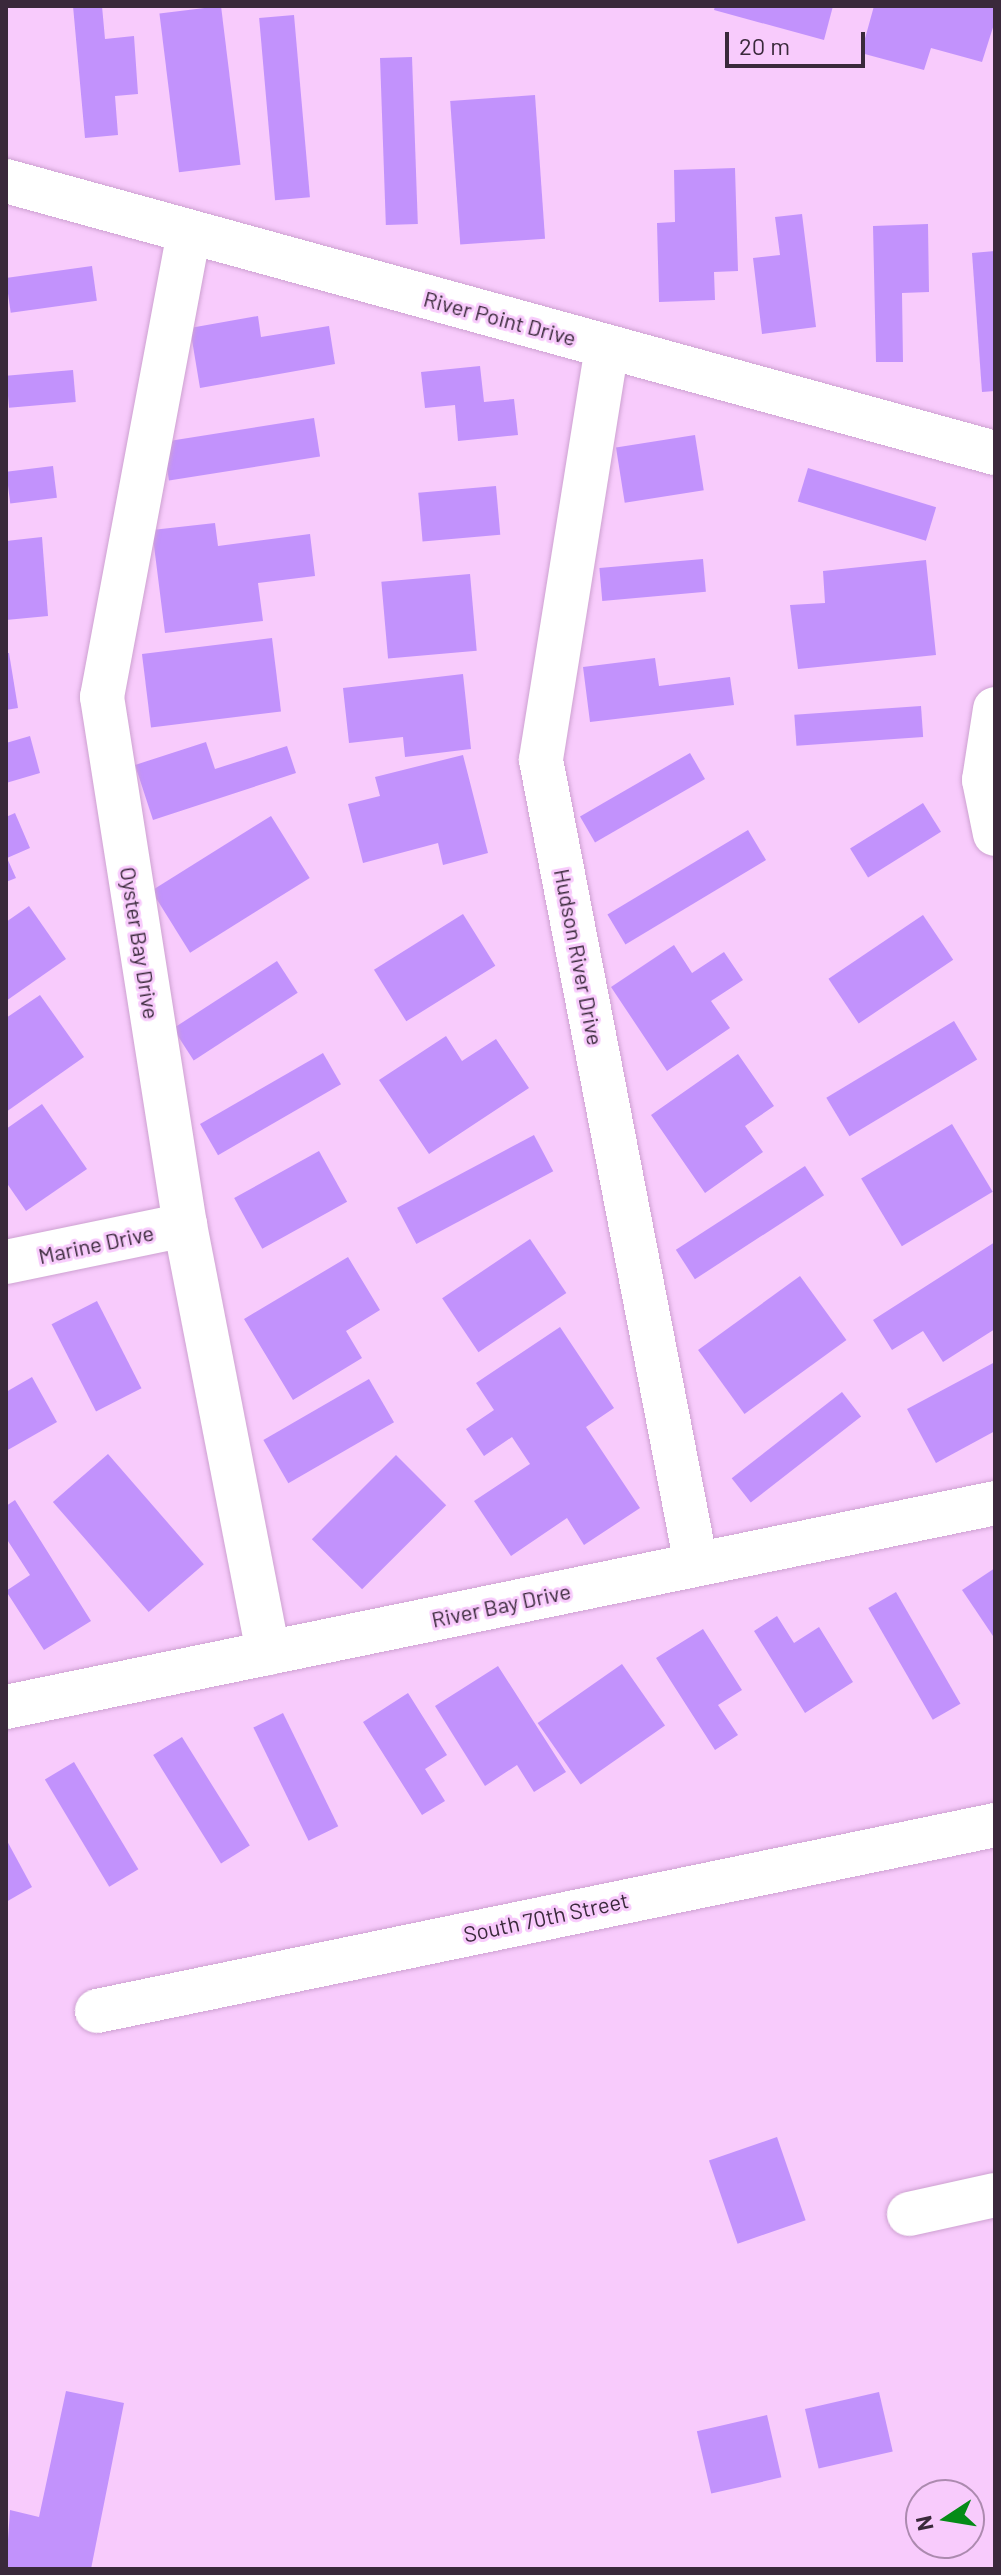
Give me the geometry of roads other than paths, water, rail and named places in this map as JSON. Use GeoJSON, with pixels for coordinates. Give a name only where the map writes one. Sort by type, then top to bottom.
{"type":"FeatureCollection","features":[{"type":"Feature","properties":{"kind":"street","name":"River Point Drive"},"geometry":{"type":"LineString","coordinates":[[6,181],[995,453]]}},
{"type":"Feature","properties":{"kind":"street","name":"Oyster Bay Drive"},"geometry":{"type":"LineString","coordinates":[[189,232],[102,697],[185,1225],[268,1653]]}},
{"type":"Feature","properties":{"kind":"street","name":"Hudson River Drive"},"geometry":{"type":"LineString","coordinates":[[607,347],[541,760],[696,1564]]}},
{"type":"Feature","properties":{"kind":"street"},"geometry":{"type":"LineString","coordinates":[[995,709],[984,780],[995,834]]}},
{"type":"Feature","properties":{"kind":"street","name":"Marine Drive"},"geometry":{"type":"LineString","coordinates":[[6,1262],[185,1225]]}},
{"type":"Feature","properties":{"kind":"street","name":"River Bay Drive"},"geometry":{"type":"LineString","coordinates":[[6,1707],[995,1503]]}},
{"type":"Feature","properties":{"kind":"street","name":"South 70th Street"},"geometry":{"type":"LineString","coordinates":[[97,2011],[995,1825]]}},
{"type":"Feature","properties":{"kind":"street"},"geometry":{"type":"LineString","coordinates":[[909,2214],[995,2195]]}}]}
